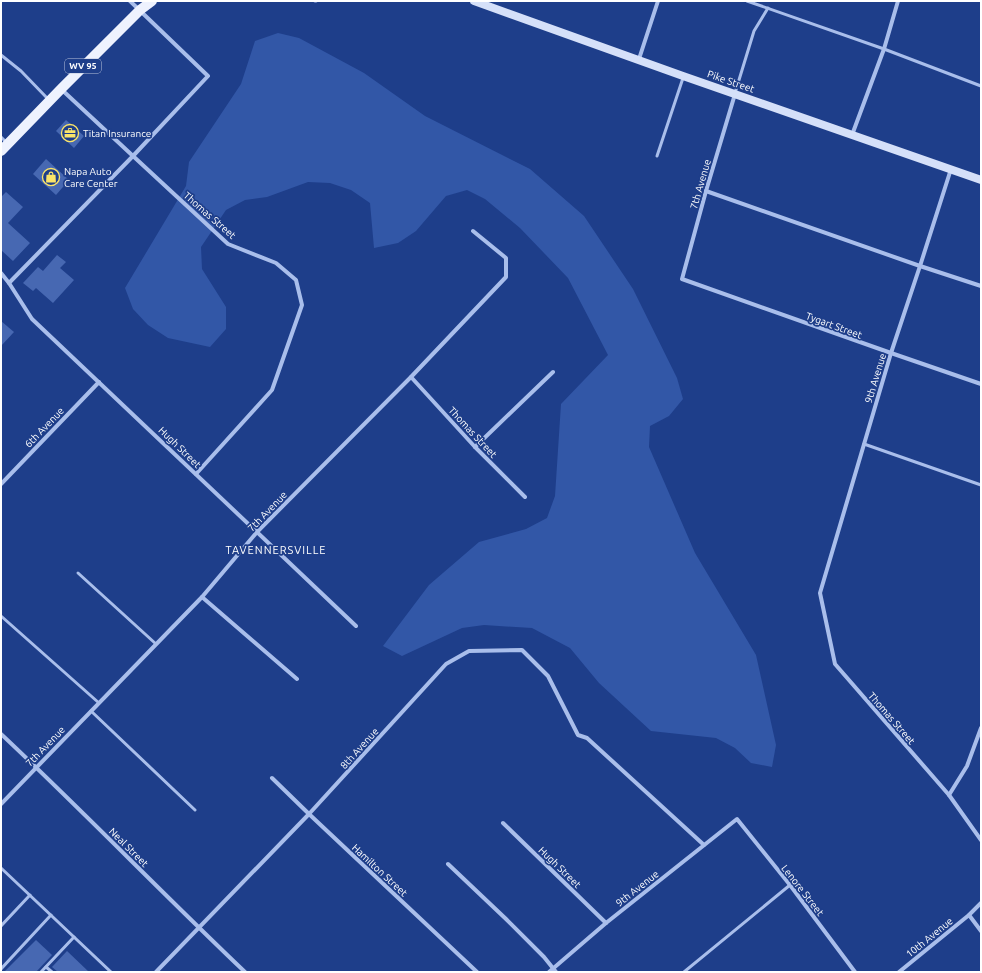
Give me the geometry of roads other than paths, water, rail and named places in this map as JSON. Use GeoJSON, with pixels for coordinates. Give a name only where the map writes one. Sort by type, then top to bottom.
{"type":"FeatureCollection","features":[{"type":"Feature","properties":{"kind":"main road","name":"WV 95"},"geometry":{"type":"LineString","coordinates":[[3,144],[50,101],[140,10],[152,1]]}},
{"type":"Feature","properties":{"kind":"main road","name":"Pike Street"},"geometry":{"type":"LineString","coordinates":[[474,1],[981,180]]}},
{"type":"Feature","properties":{"kind":"street"},"geometry":{"type":"LineString","coordinates":[[9,283],[133,156],[208,76],[130,1]]}},
{"type":"Feature","properties":{"kind":"street"},"geometry":{"type":"LineString","coordinates":[[639,59],[658,1]]}},
{"type":"Feature","properties":{"kind":"street"},"geometry":{"type":"LineString","coordinates":[[852,135],[884,50],[898,1]]}},
{"type":"Feature","properties":{"kind":"street","name":"Thomas Street"},"geometry":{"type":"LineString","coordinates":[[61,89],[228,244],[276,263],[296,280],[302,305],[272,390],[196,474]]}},
{"type":"Feature","properties":{"kind":"street","name":"7th Avenue"},"geometry":{"type":"LineString","coordinates":[[682,279],[735,94]]}},
{"type":"Feature","properties":{"kind":"street","name":"9th Avenue"},"geometry":{"type":"LineString","coordinates":[[820,593],[891,353],[951,169]]}},
{"type":"Feature","properties":{"kind":"street"},"geometry":{"type":"LineString","coordinates":[[706,192],[981,286]]}},
{"type":"Feature","properties":{"kind":"street","name":"7th Avenue"},"geometry":{"type":"LineString","coordinates":[[1,804],[202,597],[257,532],[411,377],[506,277],[506,258],[473,231]]}},
{"type":"Feature","properties":{"kind":"street","name":"Hugh Street"},"geometry":{"type":"LineString","coordinates":[[1,274],[9,283],[32,319],[356,626]]}},
{"type":"Feature","properties":{"kind":"street","name":"Tygart Street"},"geometry":{"type":"LineString","coordinates":[[682,279],[981,384]]}},
{"type":"Feature","properties":{"kind":"street"},"geometry":{"type":"LineString","coordinates":[[475,447],[553,372]]}},
{"type":"Feature","properties":{"kind":"street","name":"Thomas Street"},"geometry":{"type":"LineString","coordinates":[[411,377],[475,447],[525,497]]}},
{"type":"Feature","properties":{"kind":"street","name":"6th Avenue"},"geometry":{"type":"LineString","coordinates":[[1,484],[99,382]]}},
{"type":"Feature","properties":{"kind":"street","name":"Thomas Street"},"geometry":{"type":"LineString","coordinates":[[820,593],[835,664],[949,795],[981,840]]}},
{"type":"Feature","properties":{"kind":"street"},"geometry":{"type":"LineString","coordinates":[[202,597],[297,679]]}},
{"type":"Feature","properties":{"kind":"street","name":"8th Avenue"},"geometry":{"type":"LineString","coordinates":[[156,972],[309,814],[446,664],[469,651],[522,650],[548,676],[578,735],[587,738],[704,845]]}},
{"type":"Feature","properties":{"kind":"street"},"geometry":{"type":"LineString","coordinates":[[949,795],[967,766],[981,728]]}},
{"type":"Feature","properties":{"kind":"street","name":"Neal Street"},"geometry":{"type":"LineString","coordinates":[[1,734],[245,972]]}},
{"type":"Feature","properties":{"kind":"street","name":"Hamilton Street"},"geometry":{"type":"LineString","coordinates":[[272,778],[477,972]]}},
{"type":"Feature","properties":{"kind":"street","name":"9th Avenue"},"geometry":{"type":"LineString","coordinates":[[548,972],[554,970],[606,923],[737,819]]}},
{"type":"Feature","properties":{"kind":"street","name":"Lenore Street"},"geometry":{"type":"LineString","coordinates":[[737,819],[790,885],[855,972]]}},
{"type":"Feature","properties":{"kind":"street","name":"Hugh Street"},"geometry":{"type":"LineString","coordinates":[[503,823],[606,923]]}},
{"type":"Feature","properties":{"kind":"street"},"geometry":{"type":"LineString","coordinates":[[448,864],[544,957],[554,970]]}},
{"type":"Feature","properties":{"kind":"street"},"geometry":{"type":"LineString","coordinates":[[981,903],[969,915],[981,931]]}},
{"type":"Feature","properties":{"kind":"street","name":"10th Avenue"},"geometry":{"type":"LineString","coordinates":[[899,972],[969,915]]}},
{"type":"Feature","properties":{"kind":"lane"},"geometry":{"type":"LineString","coordinates":[[747,1],[981,86]]}},
{"type":"Feature","properties":{"kind":"lane"},"geometry":{"type":"LineString","coordinates":[[735,94],[754,31],[768,8]]}},
{"type":"Feature","properties":{"kind":"lane"},"geometry":{"type":"LineString","coordinates":[[1,55],[21,71],[50,101]]}},
{"type":"Feature","properties":{"kind":"lane"},"geometry":{"type":"LineString","coordinates":[[657,156],[683,76]]}},
{"type":"Feature","properties":{"kind":"lane"},"geometry":{"type":"LineString","coordinates":[[864,444],[981,485]]}},
{"type":"Feature","properties":{"kind":"lane"},"geometry":{"type":"LineString","coordinates":[[78,573],[156,644]]}},
{"type":"Feature","properties":{"kind":"lane"},"geometry":{"type":"LineString","coordinates":[[1,616],[99,703]]}},
{"type":"Feature","properties":{"kind":"lane"},"geometry":{"type":"LineString","coordinates":[[91,711],[195,810]]}},
{"type":"Feature","properties":{"kind":"lane"},"geometry":{"type":"LineString","coordinates":[[1,868],[111,972]]}},
{"type":"Feature","properties":{"kind":"lane"},"geometry":{"type":"LineString","coordinates":[[684,972],[790,885]]}},
{"type":"Feature","properties":{"kind":"lane"},"geometry":{"type":"LineString","coordinates":[[1,926],[30,895]]}},
{"type":"Feature","properties":{"kind":"lane"},"geometry":{"type":"LineString","coordinates":[[1,968],[51,915]]}},
{"type":"Feature","properties":{"kind":"lane"},"geometry":{"type":"LineString","coordinates":[[41,972],[74,936]]}},
{"type":"Feature","properties":{"kind":"lane"},"geometry":{"type":"LineString","coordinates":[[46,967],[52,972]]}},
{"type":"Feature","properties":{"kind":"place","name":"Titan Insurance"},"geometry":{"type":"Point","coordinates":[70,133]}},
{"type":"Feature","properties":{"kind":"place","name":"Napa Auto Care Center"},"geometry":{"type":"Point","coordinates":[51,177]}},
{"type":"Feature","properties":{"kind":"district","name":"TAVENNERSVILLE"},"geometry":{"type":"Point","coordinates":[276,550]}}]}
